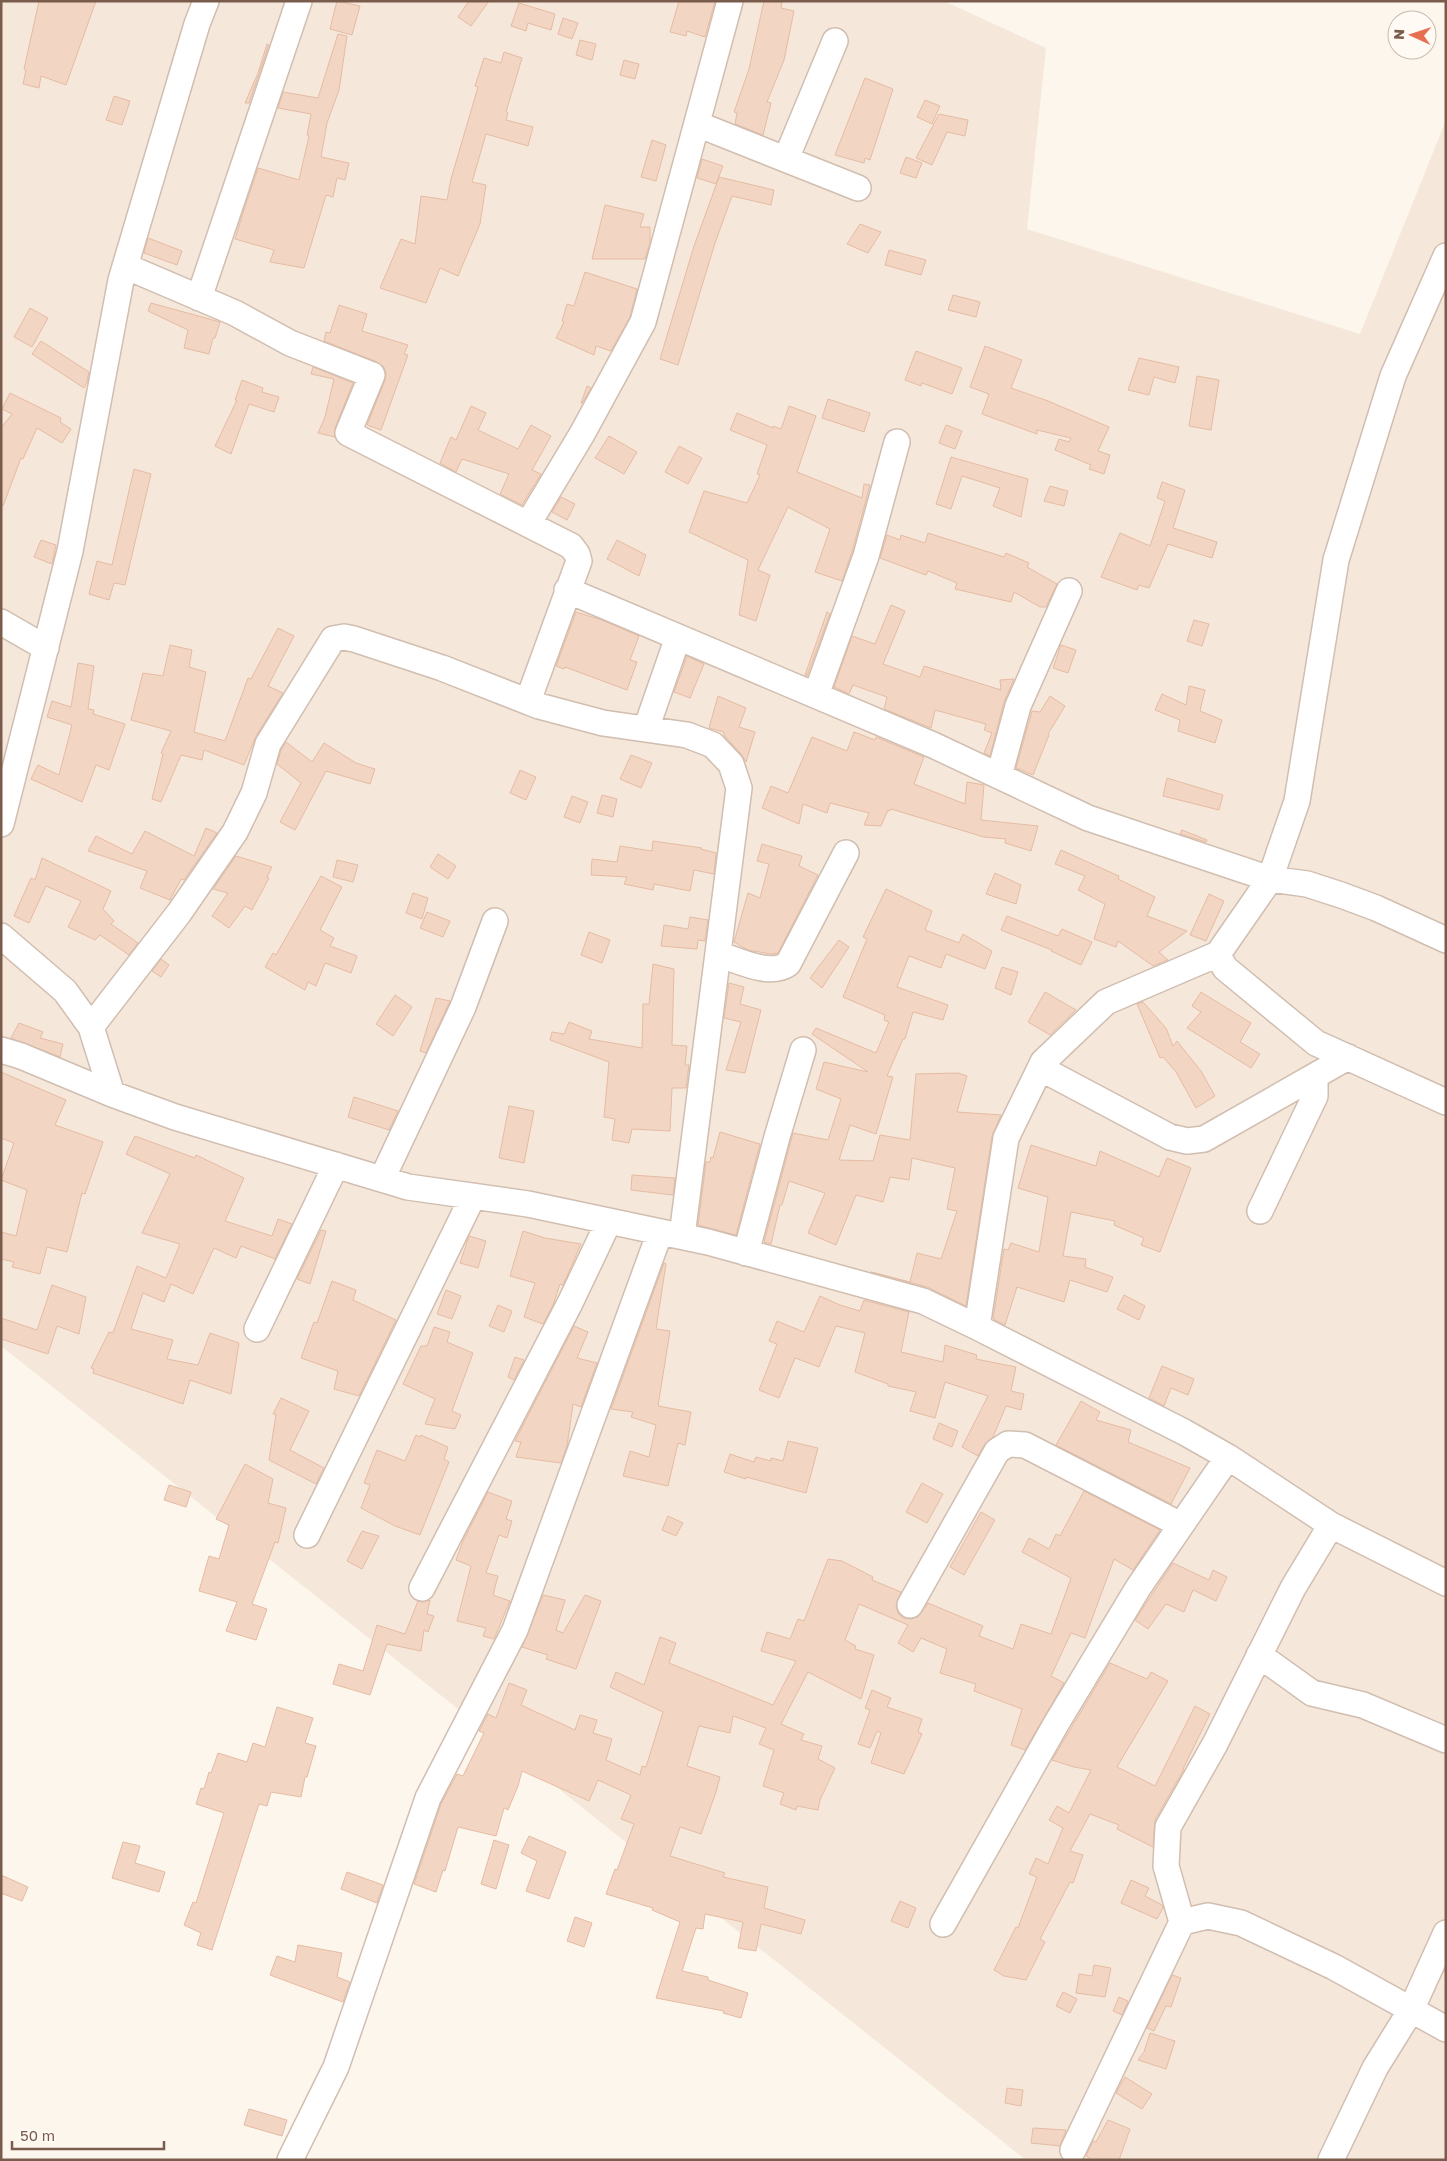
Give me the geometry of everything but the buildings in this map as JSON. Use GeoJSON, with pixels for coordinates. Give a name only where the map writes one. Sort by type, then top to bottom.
{"type":"FeatureCollection","features":[{"type":"Feature","properties":{"kind":"street"},"geometry":{"type":"LineString","coordinates":[[1,824],[70,551],[121,280],[206,1]]}},
{"type":"Feature","properties":{"kind":"street"},"geometry":{"type":"LineString","coordinates":[[199,298],[299,1]]}},
{"type":"Feature","properties":{"kind":"street"},"geometry":{"type":"LineString","coordinates":[[528,524],[582,434],[642,322],[730,1]]}},
{"type":"Feature","properties":{"kind":"street"},"geometry":{"type":"LineString","coordinates":[[786,160],[835,41]]}},
{"type":"Feature","properties":{"kind":"street"},"geometry":{"type":"LineString","coordinates":[[697,124],[858,188]]}},
{"type":"Feature","properties":{"kind":"street"},"geometry":{"type":"LineString","coordinates":[[977,1327],[1006,1138],[1043,1062],[1106,1002],[1218,954],[1270,879],[1297,801],[1336,560],[1393,376],[1446,256]]}},
{"type":"Feature","properties":{"kind":"street"},"geometry":{"type":"LineString","coordinates":[[125,266],[234,313],[290,343],[372,376],[348,433],[571,546],[578,561],[528,701]]}},
{"type":"Feature","properties":{"kind":"street"},"geometry":{"type":"LineString","coordinates":[[816,695],[866,556],[897,442]]}},
{"type":"Feature","properties":{"kind":"street"},"geometry":{"type":"LineString","coordinates":[[567,590],[933,745],[1088,818],[1270,879],[1307,884],[1341,895],[1376,908],[1446,940]]}},
{"type":"Feature","properties":{"kind":"street"},"geometry":{"type":"LineString","coordinates":[[999,776],[1018,706],[1069,591]]}},
{"type":"Feature","properties":{"kind":"street"},"geometry":{"type":"LineString","coordinates":[[1,622],[46,648]]}},
{"type":"Feature","properties":{"kind":"street"},"geometry":{"type":"LineString","coordinates":[[91,1027],[179,913],[235,832],[254,793],[268,744],[333,639],[344,637],[354,639],[442,668],[528,701],[603,723],[687,735],[713,745],[732,764],[739,788],[718,954],[671,1234],[515,1630],[428,1798],[336,2068],[290,2160]]}},
{"type":"Feature","properties":{"kind":"street"},"geometry":{"type":"LineString","coordinates":[[646,729],[678,637]]}},
{"type":"Feature","properties":{"kind":"street"},"geometry":{"type":"LineString","coordinates":[[718,954],[767,969],[781,969],[788,964],[846,854]]}},
{"type":"Feature","properties":{"kind":"street"},"geometry":{"type":"LineString","coordinates":[[382,1179],[463,1007],[495,921]]}},
{"type":"Feature","properties":{"kind":"street"},"geometry":{"type":"LineString","coordinates":[[1,936],[66,991],[91,1027],[112,1094]]}},
{"type":"Feature","properties":{"kind":"street"},"geometry":{"type":"LineString","coordinates":[[1218,954],[1225,968],[1316,1043],[1446,1102]]}},
{"type":"Feature","properties":{"kind":"street"},"geometry":{"type":"LineString","coordinates":[[1,1050],[22,1056],[112,1094],[175,1117],[408,1187],[528,1204],[671,1234],[746,1252],[923,1301],[1184,1432],[1228,1457],[1331,1525],[1446,1583]]}},
{"type":"Feature","properties":{"kind":"street"},"geometry":{"type":"LineString","coordinates":[[746,1252],[803,1050]]}},
{"type":"Feature","properties":{"kind":"street"},"geometry":{"type":"LineString","coordinates":[[1040,1068],[1170,1137],[1187,1141],[1204,1139],[1348,1058]]}},
{"type":"Feature","properties":{"kind":"street"},"geometry":{"type":"LineString","coordinates":[[1260,1211],[1315,1096],[1315,1076]]}},
{"type":"Feature","properties":{"kind":"street"},"geometry":{"type":"LineString","coordinates":[[258,1329],[336,1165]]}},
{"type":"Feature","properties":{"kind":"street"},"geometry":{"type":"LineString","coordinates":[[307,1535],[474,1196]]}},
{"type":"Feature","properties":{"kind":"street"},"geometry":{"type":"LineString","coordinates":[[422,1588],[570,1303],[609,1221]]}},
{"type":"Feature","properties":{"kind":"street"},"geometry":{"type":"LineString","coordinates":[[910,1605],[997,1451],[1008,1444],[1025,1446],[1181,1526]]}},
{"type":"Feature","properties":{"kind":"street"},"geometry":{"type":"LineString","coordinates":[[943,1924],[1056,1724],[1138,1588],[1228,1457]]}},
{"type":"Feature","properties":{"kind":"street"},"geometry":{"type":"LineString","coordinates":[[1074,2150],[1182,1922],[1166,1866],[1168,1827],[1215,1744],[1293,1588],[1331,1525]]}},
{"type":"Feature","properties":{"kind":"street"},"geometry":{"type":"LineString","coordinates":[[1259,1655],[1312,1693],[1363,1705],[1446,1740]]}},
{"type":"Feature","properties":{"kind":"street"},"geometry":{"type":"LineString","coordinates":[[1182,1922],[1208,1916],[1240,1923],[1334,1967],[1446,2029]]}},
{"type":"Feature","properties":{"kind":"street"},"geometry":{"type":"LineString","coordinates":[[1332,2160],[1375,2068],[1411,2010],[1446,1932]]}},
{"type":"Feature","properties":{"kind":"shaded area"},"geometry":{"type":"Polygon","coordinates":[[[1,1],[944,1],[1046,48],[1027,229],[1360,334],[1446,120],[1446,2160],[1026,2160],[1,1346],[1,1]]]}}]}
